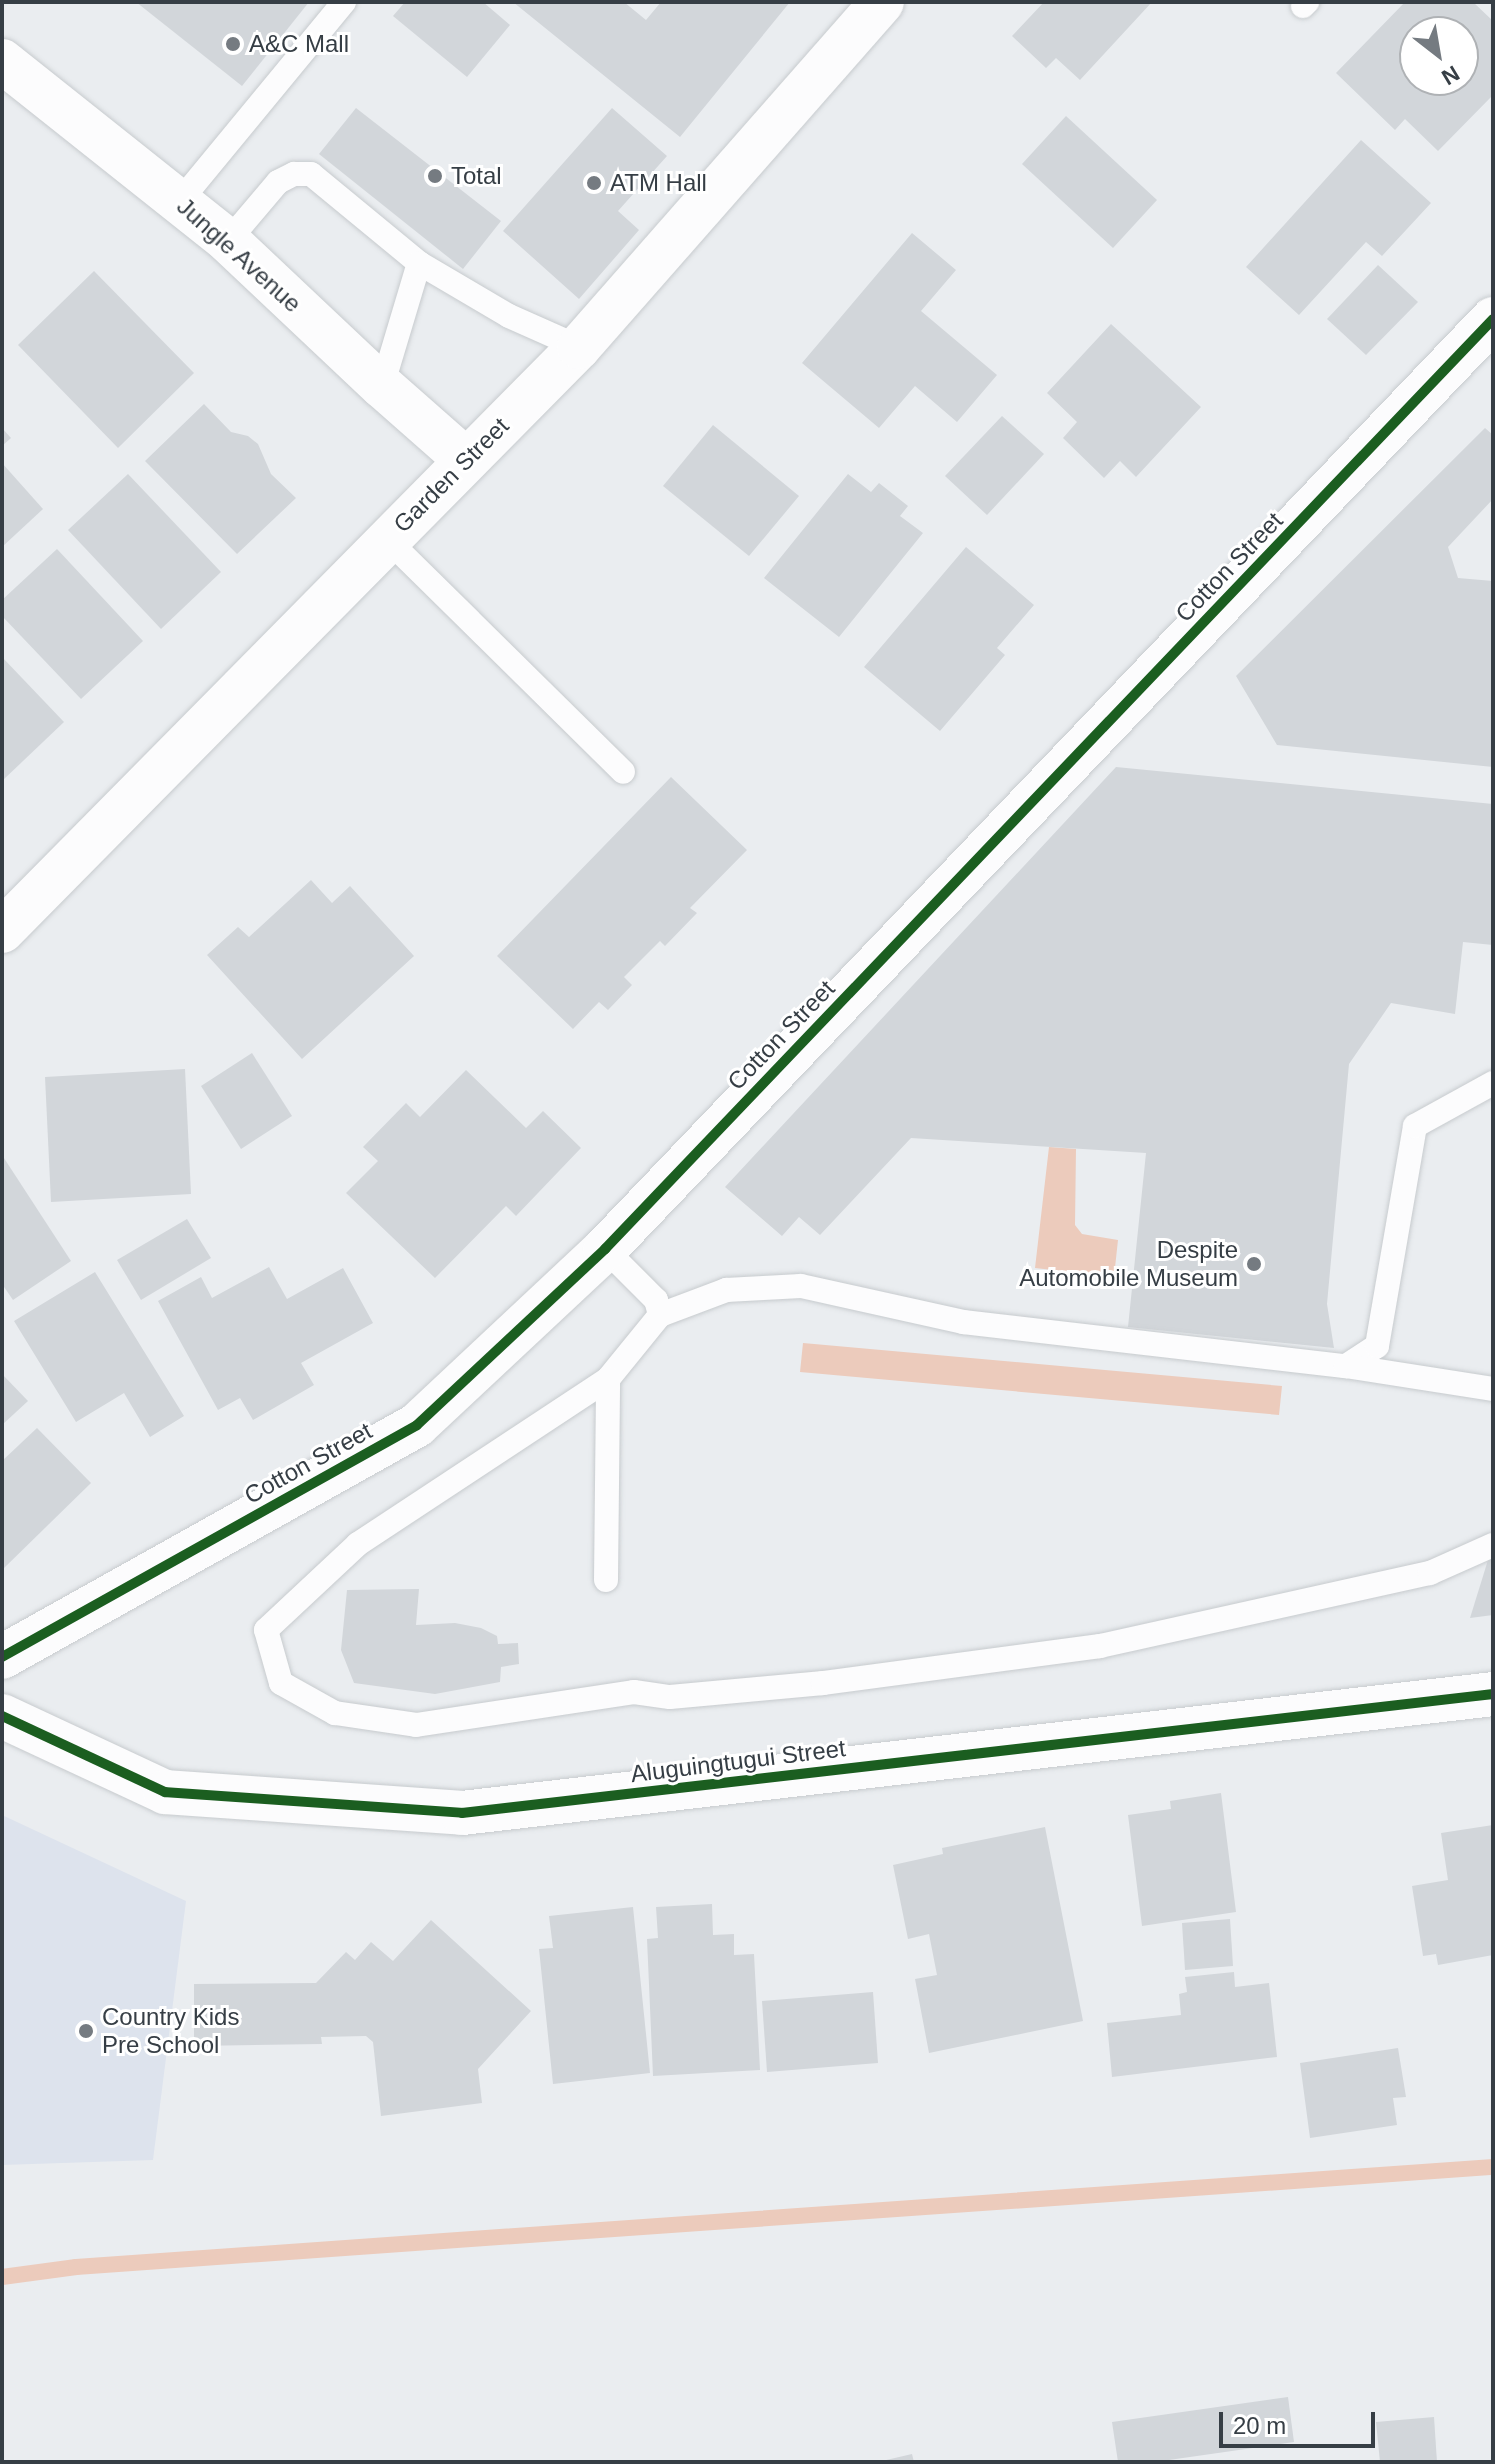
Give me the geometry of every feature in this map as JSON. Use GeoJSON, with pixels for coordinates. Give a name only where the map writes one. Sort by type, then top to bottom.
{"type":"FeatureCollection","features":[{"type":"Feature","properties":{"kind":"street","name":"Garden Street"},"geometry":{"type":"LineString","coordinates":[[2,931],[579,347],[882,2]]}},
{"type":"Feature","properties":{"kind":"street","name":"Jungle Avenue"},"geometry":{"type":"LineString","coordinates":[[5,69],[228,241],[382,386],[466,460]]}},
{"type":"Feature","properties":{"kind":"street","name":"Cotton Street"},"geometry":{"type":"LineString","coordinates":[[2,1657],[417,1425],[605,1249],[1493,319]]}},
{"type":"Feature","properties":{"kind":"street","name":"Aluguingtugui Street"},"geometry":{"type":"LineString","coordinates":[[2,1716],[165,1792],[462,1813],[1493,1694]]}},
{"type":"Feature","properties":{"kind":"lane"},"geometry":{"type":"LineString","coordinates":[[180,201],[344,2]]}},
{"type":"Feature","properties":{"kind":"lane"},"geometry":{"type":"LineString","coordinates":[[228,241],[278,182],[294,174],[311,174],[419,263],[509,316],[579,347]]}},
{"type":"Feature","properties":{"kind":"lane"},"geometry":{"type":"LineString","coordinates":[[382,386],[419,263]]}},
{"type":"Feature","properties":{"kind":"lane"},"geometry":{"type":"LineString","coordinates":[[388,540],[623,772]]}},
{"type":"Feature","properties":{"kind":"lane"},"geometry":{"type":"LineString","coordinates":[[1346,1366],[1377,1346],[1415,1126],[1493,1083]]}},
{"type":"Feature","properties":{"kind":"lane"},"geometry":{"type":"LineString","coordinates":[[605,1249],[656,1300],[660,1315]]}},
{"type":"Feature","properties":{"kind":"lane"},"geometry":{"type":"LineString","coordinates":[[1493,1389],[1346,1366],[963,1322],[801,1286],[726,1290],[660,1315],[608,1379],[358,1544],[266,1630],[281,1683],[335,1713],[416,1725],[634,1692],[670,1697],[823,1683],[1100,1646],[1430,1573],[1493,1545]]}},
{"type":"Feature","properties":{"kind":"lane"},"geometry":{"type":"LineString","coordinates":[[606,1580],[608,1379]]}},
{"type":"Feature","properties":{"kind":"shaded area"},"geometry":{"type":"Polygon","coordinates":[[[1049,1147],[1076,1149],[1075,1225],[1082,1234],[1118,1240],[1114,1277],[1035,1268],[1049,1147]]]}},
{"type":"Feature","properties":{"kind":"shaded area"},"geometry":{"type":"Polygon","coordinates":[[[803,1343],[1282,1386],[1279,1415],[800,1372],[803,1343]]]}},
{"type":"Feature","properties":{"kind":"shaded area","name":"Country Kids Pre School"},"geometry":{"type":"Polygon","coordinates":[[[2,1815],[186,1901],[153,2160],[2,2165],[2,1815]]]}},
{"type":"Feature","properties":{"kind":"building","name":"A&C Mall"},"geometry":{"type":"Polygon","coordinates":[[[136,2],[309,2],[242,86],[136,2]]]}},
{"type":"Feature","properties":{"kind":"building"},"geometry":{"type":"Polygon","coordinates":[[[405,2],[483,2],[510,25],[467,77],[393,16],[405,2]]]}},
{"type":"Feature","properties":{"kind":"building"},"geometry":{"type":"Polygon","coordinates":[[[513,2],[624,2],[646,20],[661,2],[790,2],[680,137],[513,2]]]}},
{"type":"Feature","properties":{"kind":"building"},"geometry":{"type":"Polygon","coordinates":[[[1044,2],[1152,2],[1080,80],[1056,58],[1046,68],[1012,36],[1044,2]]]}},
{"type":"Feature","properties":{"kind":"building"},"geometry":{"type":"Polygon","coordinates":[[[1405,2],[1473,2],[1493,21],[1493,95],[1438,151],[1405,119],[1395,130],[1336,73],[1405,2]]]}},
{"type":"Feature","properties":{"kind":"building"},"geometry":{"type":"Polygon","coordinates":[[[356,108],[501,221],[463,269],[319,154],[356,108]]]}},
{"type":"Feature","properties":{"kind":"building","name":"ATM Hall"},"geometry":{"type":"Polygon","coordinates":[[[612,108],[667,156],[618,211],[639,230],[579,299],[503,231],[612,108]]]}},
{"type":"Feature","properties":{"kind":"building"},"geometry":{"type":"Polygon","coordinates":[[[1066,116],[1157,200],[1113,248],[1022,164],[1066,116]]]}},
{"type":"Feature","properties":{"kind":"building"},"geometry":{"type":"Polygon","coordinates":[[[1361,140],[1431,203],[1382,256],[1366,242],[1299,315],[1246,267],[1361,140]]]}},
{"type":"Feature","properties":{"kind":"building"},"geometry":{"type":"Polygon","coordinates":[[[912,233],[956,270],[921,311],[997,375],[957,422],[915,386],[879,428],[802,363],[912,233]]]}},
{"type":"Feature","properties":{"kind":"building"},"geometry":{"type":"Polygon","coordinates":[[[1378,265],[1418,302],[1366,355],[1327,319],[1378,265]]]}},
{"type":"Feature","properties":{"kind":"building"},"geometry":{"type":"Polygon","coordinates":[[[94,271],[194,373],[118,448],[18,345],[94,271]]]}},
{"type":"Feature","properties":{"kind":"building"},"geometry":{"type":"Polygon","coordinates":[[[1111,324],[1201,407],[1136,477],[1120,461],[1104,478],[1063,438],[1077,422],[1047,393],[1111,324]]]}},
{"type":"Feature","properties":{"kind":"building"},"geometry":{"type":"Polygon","coordinates":[[[204,404],[231,432],[248,436],[258,444],[271,474],[296,498],[237,554],[145,461],[204,404]]]}},
{"type":"Feature","properties":{"kind":"building"},"geometry":{"type":"Polygon","coordinates":[[[1002,416],[1044,454],[987,515],[945,476],[1002,416]]]}},
{"type":"Feature","properties":{"kind":"building"},"geometry":{"type":"Polygon","coordinates":[[[713,425],[799,496],[749,556],[663,486],[713,425]]]}},
{"type":"Feature","properties":{"kind":"building"},"geometry":{"type":"Polygon","coordinates":[[[2,428],[11,438],[2,446],[2,428]]]}},
{"type":"Feature","properties":{"kind":"building"},"geometry":{"type":"Polygon","coordinates":[[[1485,428],[1493,435],[1493,499],[1448,547],[1458,578],[1493,581],[1493,767],[1277,745],[1236,676],[1485,428]]]}},
{"type":"Feature","properties":{"kind":"building"},"geometry":{"type":"Polygon","coordinates":[[[2,463],[43,509],[2,547],[2,463]]]}},
{"type":"Feature","properties":{"kind":"building"},"geometry":{"type":"Polygon","coordinates":[[[128,474],[221,572],[161,629],[68,530],[128,474]]]}},
{"type":"Feature","properties":{"kind":"building"},"geometry":{"type":"Polygon","coordinates":[[[848,474],[871,492],[879,483],[908,506],[900,516],[923,533],[839,637],[764,578],[848,474]]]}},
{"type":"Feature","properties":{"kind":"building"},"geometry":{"type":"Polygon","coordinates":[[[966,547],[1034,605],[997,648],[1005,655],[940,731],[864,667],[966,547]]]}},
{"type":"Feature","properties":{"kind":"building"},"geometry":{"type":"Polygon","coordinates":[[[57,549],[143,641],[81,699],[2,616],[2,600],[57,549]]]}},
{"type":"Feature","properties":{"kind":"building"},"geometry":{"type":"Polygon","coordinates":[[[2,657],[64,722],[2,781],[2,657]]]}},
{"type":"Feature","properties":{"kind":"building"},"geometry":{"type":"Polygon","coordinates":[[[1116,767],[1493,804],[1493,945],[1463,942],[1455,1014],[1391,1003],[1349,1064],[1327,1304],[1334,1348],[1128,1327],[1146,1153],[911,1138],[820,1235],[799,1217],[782,1236],[725,1187],[1116,767]]]}},
{"type":"Feature","properties":{"kind":"building"},"geometry":{"type":"Polygon","coordinates":[[[671,777],[747,850],[690,908],[697,913],[665,946],[660,941],[624,977],[632,985],[608,1010],[599,1002],[573,1029],[497,956],[671,777]]]}},
{"type":"Feature","properties":{"kind":"building"},"geometry":{"type":"Polygon","coordinates":[[[311,880],[332,903],[350,886],[414,956],[302,1059],[207,955],[238,927],[249,937],[311,880]]]}},
{"type":"Feature","properties":{"kind":"building"},"geometry":{"type":"Polygon","coordinates":[[[252,1053],[292,1116],[241,1149],[201,1086],[252,1053]]]}},
{"type":"Feature","properties":{"kind":"building"},"geometry":{"type":"Polygon","coordinates":[[[185,1069],[191,1194],[51,1202],[45,1077],[185,1069]]]}},
{"type":"Feature","properties":{"kind":"building"},"geometry":{"type":"Polygon","coordinates":[[[466,1070],[526,1128],[543,1111],[581,1148],[516,1216],[506,1206],[435,1278],[346,1193],[378,1161],[363,1147],[406,1103],[420,1117],[466,1070]]]}},
{"type":"Feature","properties":{"kind":"building"},"geometry":{"type":"Polygon","coordinates":[[[2,1155],[71,1261],[13,1300],[2,1284],[2,1155]]]}},
{"type":"Feature","properties":{"kind":"building"},"geometry":{"type":"Polygon","coordinates":[[[187,1219],[211,1258],[141,1300],[117,1260],[187,1219]]]}},
{"type":"Feature","properties":{"kind":"building"},"geometry":{"type":"Polygon","coordinates":[[[269,1267],[287,1299],[343,1268],[373,1323],[301,1363],[314,1385],[253,1420],[240,1398],[218,1410],[158,1301],[201,1277],[212,1298],[269,1267]]]}},
{"type":"Feature","properties":{"kind":"building"},"geometry":{"type":"Polygon","coordinates":[[[95,1272],[184,1416],[150,1437],[124,1393],[76,1422],[14,1321],[95,1272]]]}},
{"type":"Feature","properties":{"kind":"building"},"geometry":{"type":"Polygon","coordinates":[[[2,1374],[28,1401],[2,1425],[2,1374]]]}},
{"type":"Feature","properties":{"kind":"building"},"geometry":{"type":"Polygon","coordinates":[[[37,1428],[91,1483],[2,1570],[2,1461],[37,1428]]]}},
{"type":"Feature","properties":{"kind":"building"},"geometry":{"type":"Polygon","coordinates":[[[1493,1559],[1493,1615],[1470,1618],[1488,1560],[1493,1559]]]}},
{"type":"Feature","properties":{"kind":"building"},"geometry":{"type":"Polygon","coordinates":[[[419,1589],[416,1625],[455,1623],[481,1628],[497,1636],[498,1644],[518,1643],[519,1664],[501,1667],[500,1682],[435,1694],[354,1683],[341,1650],[347,1590],[419,1589]]]}},
{"type":"Feature","properties":{"kind":"building"},"geometry":{"type":"Polygon","coordinates":[[[1221,1793],[1236,1912],[1142,1926],[1128,1815],[1171,1809],[1170,1801],[1221,1793]]]}},
{"type":"Feature","properties":{"kind":"building"},"geometry":{"type":"Polygon","coordinates":[[[1493,1825],[1493,1955],[1438,1965],[1436,1954],[1423,1956],[1412,1886],[1448,1880],[1441,1833],[1493,1825]]]}},
{"type":"Feature","properties":{"kind":"building"},"geometry":{"type":"Polygon","coordinates":[[[1045,1827],[1083,2021],[929,2053],[915,1979],[937,1975],[929,1934],[908,1939],[893,1865],[943,1854],[942,1848],[1045,1827]]]}},
{"type":"Feature","properties":{"kind":"building"},"geometry":{"type":"Polygon","coordinates":[[[712,1904],[713,1935],[734,1934],[734,1955],[754,1954],[760,2070],[653,2076],[647,1939],[658,1938],[656,1907],[712,1904]]]}},
{"type":"Feature","properties":{"kind":"building"},"geometry":{"type":"Polygon","coordinates":[[[633,1907],[650,2073],[553,2084],[539,1949],[553,1948],[549,1916],[633,1907]]]}},
{"type":"Feature","properties":{"kind":"building"},"geometry":{"type":"Polygon","coordinates":[[[1230,1919],[1233,1966],[1185,1970],[1182,1923],[1230,1919]]]}},
{"type":"Feature","properties":{"kind":"building"},"geometry":{"type":"Polygon","coordinates":[[[431,1920],[531,2011],[478,2069],[482,2103],[381,2116],[373,2042],[366,2036],[321,2037],[322,2044],[194,2046],[194,1984],[316,1983],[346,1952],[355,1960],[371,1942],[393,1961],[431,1920]]]}},
{"type":"Feature","properties":{"kind":"building"},"geometry":{"type":"Polygon","coordinates":[[[1234,1972],[1235,1987],[1269,1983],[1277,2057],[1112,2077],[1107,2023],[1181,2015],[1179,1994],[1187,1992],[1185,1977],[1234,1972]]]}},
{"type":"Feature","properties":{"kind":"building"},"geometry":{"type":"Polygon","coordinates":[[[873,1992],[878,2063],[767,2072],[762,2001],[873,1992]]]}},
{"type":"Feature","properties":{"kind":"building"},"geometry":{"type":"Polygon","coordinates":[[[1398,2048],[1406,2097],[1393,2098],[1397,2125],[1310,2138],[1300,2063],[1398,2048]]]}},
{"type":"Feature","properties":{"kind":"building"},"geometry":{"type":"Polygon","coordinates":[[[1288,2397],[1294,2442],[1155,2462],[1118,2462],[1112,2422],[1288,2397]]]}},
{"type":"Feature","properties":{"kind":"building"},"geometry":{"type":"Polygon","coordinates":[[[1434,2417],[1437,2462],[1380,2462],[1376,2422],[1434,2417]]]}},
{"type":"Feature","properties":{"kind":"building"},"geometry":{"type":"Polygon","coordinates":[[[912,2454],[914,2462],[882,2462],[882,2461],[912,2454]]]}},
{"type":"Feature","properties":{"kind":"waterway"},"geometry":{"type":"LineString","coordinates":[[2,2277],[76,2267],[1493,2167]]}},
{"type":"Feature","properties":{"kind":"cycle path"},"geometry":{"type":"LineString","coordinates":[[2,1657],[417,1425],[605,1249],[1493,319]]}},
{"type":"Feature","properties":{"kind":"cycle path"},"geometry":{"type":"LineString","coordinates":[[2,1716],[165,1792],[462,1813],[1493,1694]]}},
{"type":"Feature","properties":{"kind":"place","name":"A&C Mall"},"geometry":{"type":"Point","coordinates":[233,44]}},
{"type":"Feature","properties":{"kind":"place","name":"Total"},"geometry":{"type":"Point","coordinates":[435,176]}},
{"type":"Feature","properties":{"kind":"place","name":"ATM Hall"},"geometry":{"type":"Point","coordinates":[594,183]}},
{"type":"Feature","properties":{"kind":"place","name":"Despite Automobile Museum"},"geometry":{"type":"Point","coordinates":[1254,1264]}},
{"type":"Feature","properties":{"kind":"place","name":"Country Kids Pre School"},"geometry":{"type":"Point","coordinates":[86,2031]}}]}
